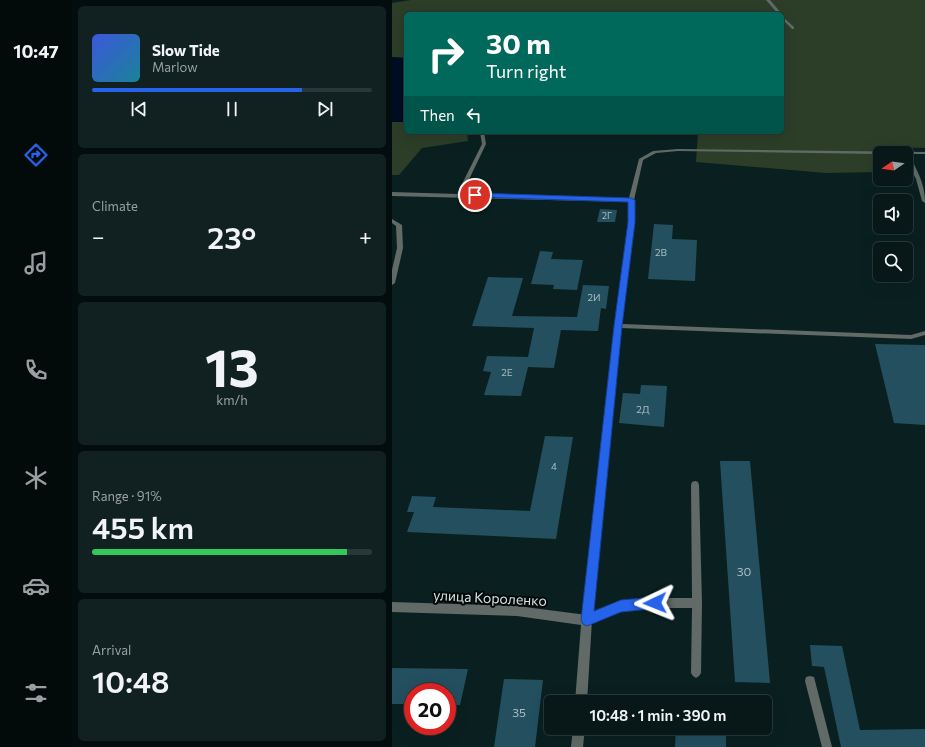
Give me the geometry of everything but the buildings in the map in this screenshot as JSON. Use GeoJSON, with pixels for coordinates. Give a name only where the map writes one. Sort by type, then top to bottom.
{"type":"FeatureCollection","features":[{"type":"Feature","properties":{"kind":"street","name":"улица Короленко"},"geometry":{"type":"LineString","coordinates":[[392,608],[518,611],[587,620]]}},
{"type":"Feature","properties":{"kind":"street"},"geometry":{"type":"LineString","coordinates":[[582,695],[587,620]]}},
{"type":"Feature","properties":{"kind":"street"},"geometry":{"type":"LineString","coordinates":[[577,747],[578,735]]}},
{"type":"Feature","properties":{"kind":"lane"},"geometry":{"type":"LineString","coordinates":[[768,0],[778,12]]}},
{"type":"Feature","properties":{"kind":"lane"},"geometry":{"type":"LineString","coordinates":[[784,19],[793,28]]}},
{"type":"Feature","properties":{"kind":"lane"},"geometry":{"type":"LineString","coordinates":[[460,195],[484,144],[482,134]]}},
{"type":"Feature","properties":{"kind":"lane"},"geometry":{"type":"LineString","coordinates":[[697,603],[641,603],[621,606],[587,620],[618,326],[632,222],[631,200],[641,159],[655,152],[678,150],[873,153]]}},
{"type":"Feature","properties":{"kind":"lane"},"geometry":{"type":"LineString","coordinates":[[913,153],[925,153]]}},
{"type":"Feature","properties":{"kind":"lane"},"geometry":{"type":"LineString","coordinates":[[913,168],[919,179],[925,201]]}},
{"type":"Feature","properties":{"kind":"lane"},"geometry":{"type":"LineString","coordinates":[[393,196],[460,195],[631,200]]}},
{"type":"Feature","properties":{"kind":"lane"},"geometry":{"type":"LineString","coordinates":[[392,221],[399,225],[400,248],[392,283]]}},
{"type":"Feature","properties":{"kind":"lane"},"geometry":{"type":"LineString","coordinates":[[618,326],[910,337],[925,333]]}},
{"type":"Feature","properties":{"kind":"lane"},"geometry":{"type":"LineString","coordinates":[[695,485],[697,603],[696,673]]}},
{"type":"Feature","properties":{"kind":"lane"},"geometry":{"type":"LineString","coordinates":[[810,681],[827,747]]}},
{"type":"Feature","properties":{"kind":"green space"},"geometry":{"type":"Polygon","coordinates":[[[411,0],[925,0],[925,148],[913,148],[913,146],[873,146],[873,172],[826,173],[696,162],[698,134],[784,134],[784,12],[404,12],[404,58],[392,57],[392,3],[411,0]]]}},
{"type":"Feature","properties":{"kind":"green space"},"geometry":{"type":"Polygon","coordinates":[[[392,122],[404,122],[404,134],[467,134],[468,141],[422,148],[399,175],[392,175],[392,122]]]}},
{"type":"Feature","properties":{"kind":"water"},"geometry":{"type":"Polygon","coordinates":[[[392,57],[404,58],[404,122],[392,122],[392,57]]]}},
{"type":"Feature","properties":{"kind":"route"},"geometry":{"type":"LineString","coordinates":[[475,195],[631,200],[632,222],[618,326],[587,620],[621,606],[641,603],[655,603]]}}]}
